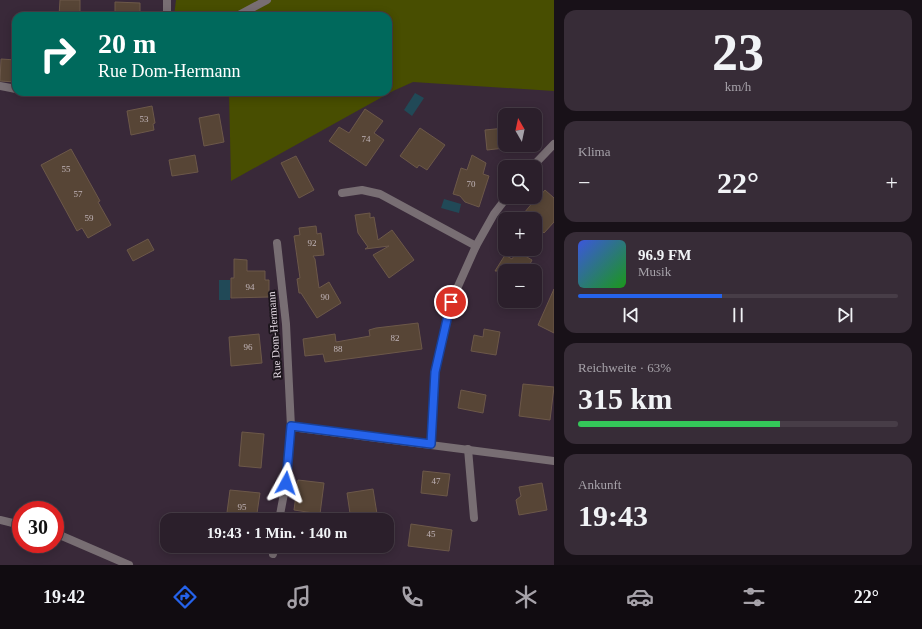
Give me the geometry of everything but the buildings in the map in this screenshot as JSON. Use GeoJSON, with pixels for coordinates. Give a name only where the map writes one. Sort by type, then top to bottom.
{"type":"FeatureCollection","features":[{"type":"Feature","properties":{"kind":"street"},"geometry":{"type":"LineString","coordinates":[[167,0],[167,12]]}},
{"type":"Feature","properties":{"kind":"street"},"geometry":{"type":"LineString","coordinates":[[244,12],[267,0]]}},
{"type":"Feature","properties":{"kind":"street"},"geometry":{"type":"LineString","coordinates":[[0,86],[12,88]]}},
{"type":"Feature","properties":{"kind":"street"},"geometry":{"type":"LineString","coordinates":[[539,160],[554,144]]}},
{"type":"Feature","properties":{"kind":"street"},"geometry":{"type":"LineString","coordinates":[[342,193],[362,190],[380,194],[476,246]]}},
{"type":"Feature","properties":{"kind":"street"},"geometry":{"type":"LineString","coordinates":[[431,444],[435,372],[451,302],[476,246],[494,214],[502,204]]}},
{"type":"Feature","properties":{"kind":"street","name":"Rue Dom-Hermann"},"geometry":{"type":"LineString","coordinates":[[277,243],[286,324],[291,426],[286,483],[280,513]]}},
{"type":"Feature","properties":{"kind":"street"},"geometry":{"type":"LineString","coordinates":[[291,426],[554,461]]}},
{"type":"Feature","properties":{"kind":"street"},"geometry":{"type":"LineString","coordinates":[[468,449],[474,518]]}},
{"type":"Feature","properties":{"kind":"street"},"geometry":{"type":"LineString","coordinates":[[0,520],[12,522]]}},
{"type":"Feature","properties":{"kind":"street"},"geometry":{"type":"LineString","coordinates":[[64,537],[129,565]]}},
{"type":"Feature","properties":{"kind":"green space"},"geometry":{"type":"Polygon","coordinates":[[[176,0],[554,0],[554,91],[413,82],[392,92],[392,12],[174,12],[176,0]]]}},
{"type":"Feature","properties":{"kind":"green space"},"geometry":{"type":"Polygon","coordinates":[[[229,96],[384,96],[231,181],[229,96]]]}},
{"type":"Feature","properties":{"kind":"water"},"geometry":{"type":"Polygon","coordinates":[[[415,93],[424,98],[412,116],[404,110],[415,93]]]}},
{"type":"Feature","properties":{"kind":"water"},"geometry":{"type":"Polygon","coordinates":[[[444,199],[461,204],[459,213],[441,208],[444,199]]]}},
{"type":"Feature","properties":{"kind":"water"},"geometry":{"type":"Polygon","coordinates":[[[219,280],[230,280],[230,300],[219,300],[219,280]]]}},
{"type":"Feature","properties":{"kind":"route"},"geometry":{"type":"LineString","coordinates":[[286,483],[291,426],[431,444],[435,372],[451,302]]}}]}
